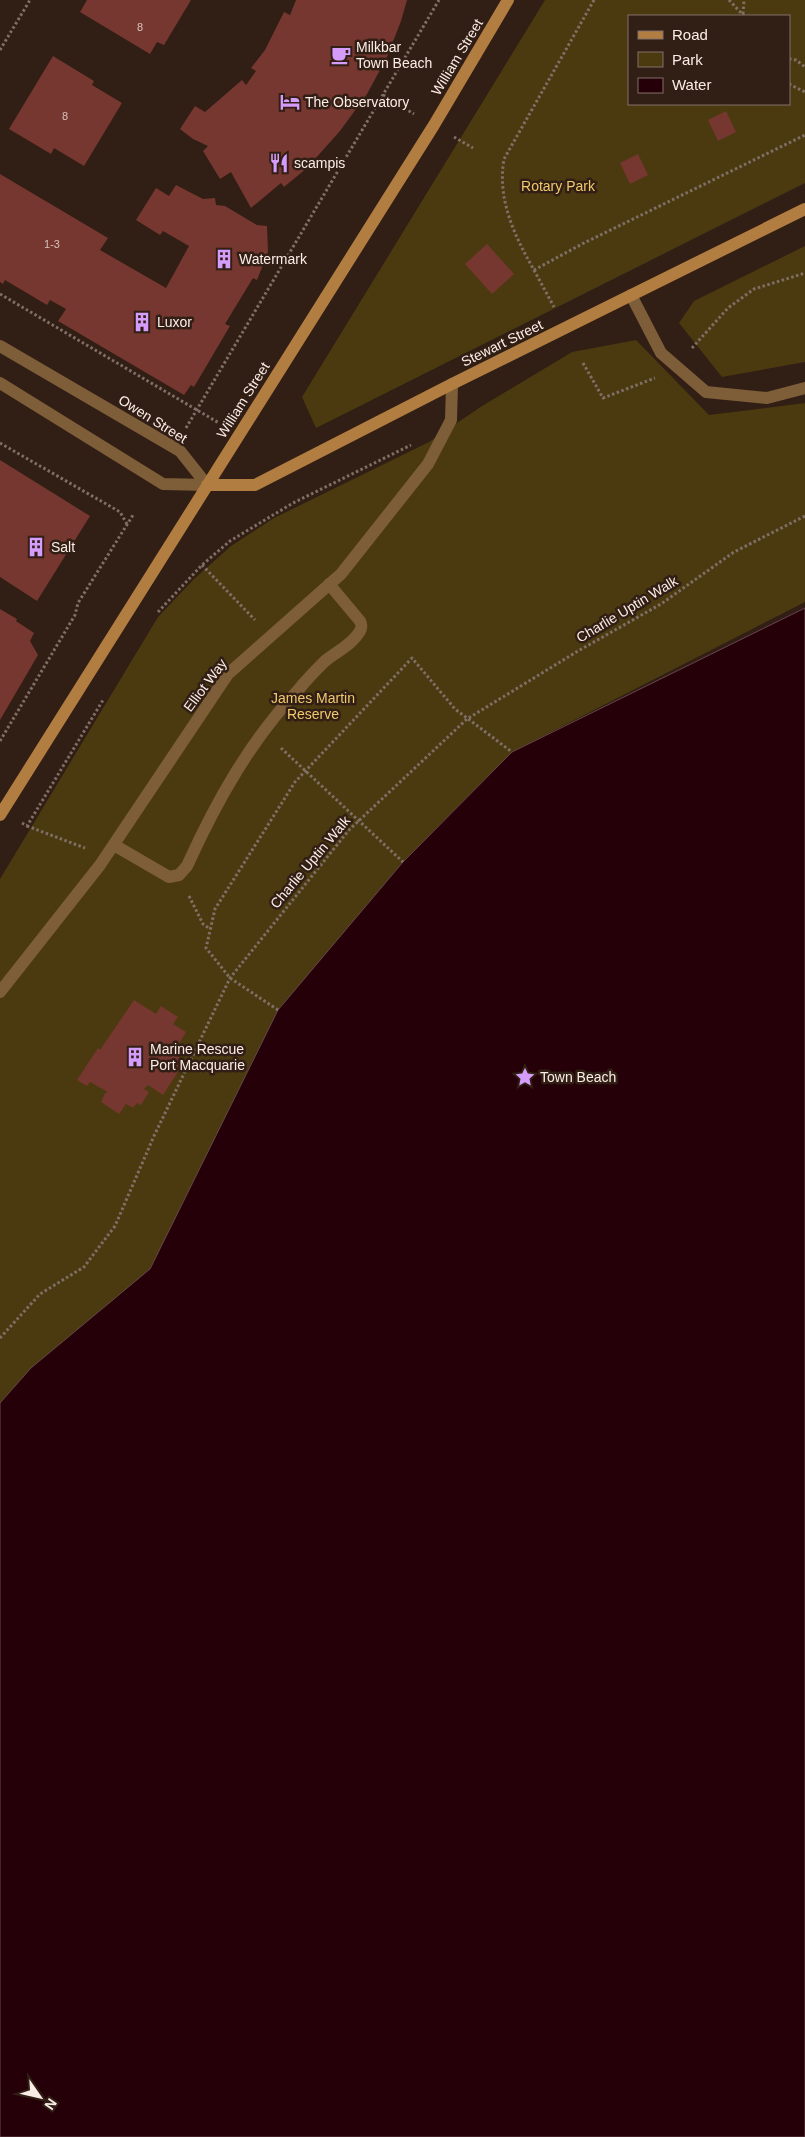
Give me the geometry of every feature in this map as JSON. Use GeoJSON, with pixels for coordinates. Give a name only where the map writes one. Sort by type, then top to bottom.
{"type":"FeatureCollection","features":[{"type":"Feature","properties":{"kind":"street","name":"William Street"},"geometry":{"type":"LineString","coordinates":[[0,815],[434,125],[508,0]]}},
{"type":"Feature","properties":{"kind":"street","name":"Stewart Street"},"geometry":{"type":"LineString","coordinates":[[207,485],[255,485],[452,384],[805,209]]}},
{"type":"Feature","properties":{"kind":"street"},"geometry":{"type":"LineString","coordinates":[[631,295],[661,353],[706,392],[767,398],[805,388]]}},
{"type":"Feature","properties":{"kind":"street","name":"Owen Street"},"geometry":{"type":"LineString","coordinates":[[0,346],[180,451],[207,485]]}},
{"type":"Feature","properties":{"kind":"street"},"geometry":{"type":"LineString","coordinates":[[0,383],[163,484],[207,485]]}},
{"type":"Feature","properties":{"kind":"street","name":"Elliot Way"},"geometry":{"type":"LineString","coordinates":[[0,992],[100,865],[228,674],[342,574],[428,464],[451,420],[452,384]]}},
{"type":"Feature","properties":{"kind":"street"},"geometry":{"type":"LineString","coordinates":[[114,845],[169,876],[179,875],[187,866],[227,786],[266,727],[286,702],[325,661],[356,637],[361,630],[362,625],[360,621],[329,584]]}},
{"type":"Feature","properties":{"kind":"path"},"geometry":{"type":"LineString","coordinates":[[0,50],[30,0]]}},
{"type":"Feature","properties":{"kind":"path"},"geometry":{"type":"LineString","coordinates":[[182,435],[439,0]]}},
{"type":"Feature","properties":{"kind":"path"},"geometry":{"type":"LineString","coordinates":[[555,308],[510,224],[502,172],[504,159],[594,0]]}},
{"type":"Feature","properties":{"kind":"path"},"geometry":{"type":"LineString","coordinates":[[730,0],[743,15]]}},
{"type":"Feature","properties":{"kind":"path"},"geometry":{"type":"LineString","coordinates":[[743,15],[744,0]]}},
{"type":"Feature","properties":{"kind":"path"},"geometry":{"type":"LineString","coordinates":[[790,59],[796,60],[805,67]]}},
{"type":"Feature","properties":{"kind":"path"},"geometry":{"type":"LineString","coordinates":[[790,84],[805,92]]}},
{"type":"Feature","properties":{"kind":"path"},"geometry":{"type":"LineString","coordinates":[[382,95],[412,112]]}},
{"type":"Feature","properties":{"kind":"path"},"geometry":{"type":"LineString","coordinates":[[534,270],[584,243],[805,135]]}},
{"type":"Feature","properties":{"kind":"path"},"geometry":{"type":"LineString","coordinates":[[695,342],[728,308],[754,289],[805,273]]}},
{"type":"Feature","properties":{"kind":"path"},"geometry":{"type":"LineString","coordinates":[[0,294],[224,426]]}},
{"type":"Feature","properties":{"kind":"path"},"geometry":{"type":"LineString","coordinates":[[583,363],[603,398]]}},
{"type":"Feature","properties":{"kind":"path"},"geometry":{"type":"LineString","coordinates":[[0,443],[120,512],[127,524]]}},
{"type":"Feature","properties":{"kind":"path"},"geometry":{"type":"LineString","coordinates":[[153,618],[202,565],[230,541],[293,504],[414,443]]}},
{"type":"Feature","properties":{"kind":"path"},"geometry":{"type":"LineString","coordinates":[[0,740],[75,615],[78,603],[132,515]]}},
{"type":"Feature","properties":{"kind":"path","name":"Charlie Uptin Walk"},"geometry":{"type":"LineString","coordinates":[[0,1338],[40,1294],[84,1267],[115,1226],[154,1136],[230,978],[348,830],[466,719],[661,604],[734,552],[805,516]]}},
{"type":"Feature","properties":{"kind":"path"},"geometry":{"type":"LineString","coordinates":[[202,565],[238,603]]}},
{"type":"Feature","properties":{"kind":"path"},"geometry":{"type":"LineString","coordinates":[[278,1010],[230,978],[206,948],[215,909],[295,782],[412,658],[455,710],[512,752]]}},
{"type":"Feature","properties":{"kind":"path"},"geometry":{"type":"LineString","coordinates":[[28,826],[108,693]]}},
{"type":"Feature","properties":{"kind":"path"},"geometry":{"type":"LineString","coordinates":[[299,764],[360,819],[403,862]]}},
{"type":"Feature","properties":{"kind":"path"},"geometry":{"type":"LineString","coordinates":[[18,820],[28,826],[93,851]]}},
{"type":"Feature","properties":{"kind":"path"},"geometry":{"type":"LineString","coordinates":[[179,875],[203,924],[210,929]]}},
{"type":"Feature","properties":{"kind":"green space","name":"Rotary Park"},"geometry":{"type":"Polygon","coordinates":[[[545,0],[805,0],[805,183],[316,428],[302,397],[545,0]]]}},
{"type":"Feature","properties":{"kind":"green space"},"geometry":{"type":"Polygon","coordinates":[[[805,246],[805,362],[722,377],[679,323],[694,301],[805,246]]]}},
{"type":"Feature","properties":{"kind":"green space","name":"James Martin Reserve"},"geometry":{"type":"Polygon","coordinates":[[[636,340],[709,415],[805,403],[805,602],[512,752],[403,862],[278,1010],[151,1269],[31,1368],[0,1403],[0,879],[158,617],[193,580],[231,546],[274,518],[429,442],[482,406],[572,352],[636,340]]]}},
{"type":"Feature","properties":{"kind":"water"},"geometry":{"type":"Polygon","coordinates":[[[805,608],[805,2137],[0,2137],[0,1403],[31,1368],[150,1269],[278,1010],[403,862],[512,752],[805,608]]]}},
{"type":"Feature","properties":{"kind":"building"},"geometry":{"type":"Polygon","coordinates":[[[87,0],[191,0],[164,45],[157,42],[150,54],[80,12],[87,0]]]}},
{"type":"Feature","properties":{"kind":"building","name":"The Observatory"},"geometry":{"type":"Polygon","coordinates":[[[296,0],[407,0],[387,57],[367,94],[340,131],[307,168],[284,187],[281,183],[251,208],[231,172],[220,179],[203,151],[208,146],[193,139],[180,129],[195,106],[205,112],[242,80],[246,85],[256,71],[251,68],[265,50],[284,12],[290,15],[296,0]]]}},
{"type":"Feature","properties":{"kind":"building"},"geometry":{"type":"Polygon","coordinates":[[[53,56],[94,81],[92,85],[122,103],[84,166],[54,148],[51,154],[9,129],[53,56]]]}},
{"type":"Feature","properties":{"kind":"building"},"geometry":{"type":"Polygon","coordinates":[[[726,111],[736,132],[718,141],[708,120],[726,111]]]}},
{"type":"Feature","properties":{"kind":"building"},"geometry":{"type":"Polygon","coordinates":[[[638,154],[648,175],[630,184],[620,163],[638,154]]]}},
{"type":"Feature","properties":{"kind":"building"},"geometry":{"type":"Polygon","coordinates":[[[0,174],[108,238],[100,250],[166,288],[189,246],[163,231],[160,235],[136,220],[156,188],[169,196],[176,185],[203,199],[215,198],[216,205],[225,206],[257,225],[267,226],[268,252],[257,280],[253,278],[225,324],[230,326],[194,387],[191,385],[184,395],[58,321],[66,309],[50,300],[47,305],[5,280],[3,284],[0,282],[0,174]]]}},
{"type":"Feature","properties":{"kind":"building"},"geometry":{"type":"Polygon","coordinates":[[[487,244],[514,274],[492,294],[465,264],[487,244]]]}},
{"type":"Feature","properties":{"kind":"building","name":"Salt"},"geometry":{"type":"Polygon","coordinates":[[[0,460],[90,516],[37,601],[0,577],[0,460]]]}},
{"type":"Feature","properties":{"kind":"building"},"geometry":{"type":"Polygon","coordinates":[[[0,609],[17,619],[16,621],[34,633],[30,641],[38,655],[0,720],[0,609]]]}},
{"type":"Feature","properties":{"kind":"building","name":"Marine Rescue Port Macquarie"},"geometry":{"type":"Polygon","coordinates":[[[134,1000],[156,1014],[161,1006],[178,1017],[173,1024],[186,1032],[173,1054],[185,1061],[163,1095],[148,1085],[144,1089],[149,1092],[141,1105],[137,1103],[133,1108],[126,1104],[119,1114],[101,1102],[105,1093],[108,1092],[90,1082],[87,1086],[77,1080],[134,1000]]]}},
{"type":"Feature","properties":{"kind":"place","name":"Milkbar Town Beach"},"geometry":{"type":"Point","coordinates":[341,55]}},
{"type":"Feature","properties":{"kind":"place","name":"The Observatory"},"geometry":{"type":"Point","coordinates":[290,102]}},
{"type":"Feature","properties":{"kind":"place","name":"scampis"},"geometry":{"type":"Point","coordinates":[279,163]}},
{"type":"Feature","properties":{"kind":"place","name":"Watermark"},"geometry":{"type":"Point","coordinates":[224,259]}},
{"type":"Feature","properties":{"kind":"place","name":"Luxor"},"geometry":{"type":"Point","coordinates":[142,322]}},
{"type":"Feature","properties":{"kind":"place","name":"Salt"},"geometry":{"type":"Point","coordinates":[36,547]}},
{"type":"Feature","properties":{"kind":"place","name":"Marine Rescue Port Macquarie"},"geometry":{"type":"Point","coordinates":[135,1057]}},
{"type":"Feature","properties":{"kind":"place","name":"Town Beach"},"geometry":{"type":"Point","coordinates":[525,1077]}}]}
